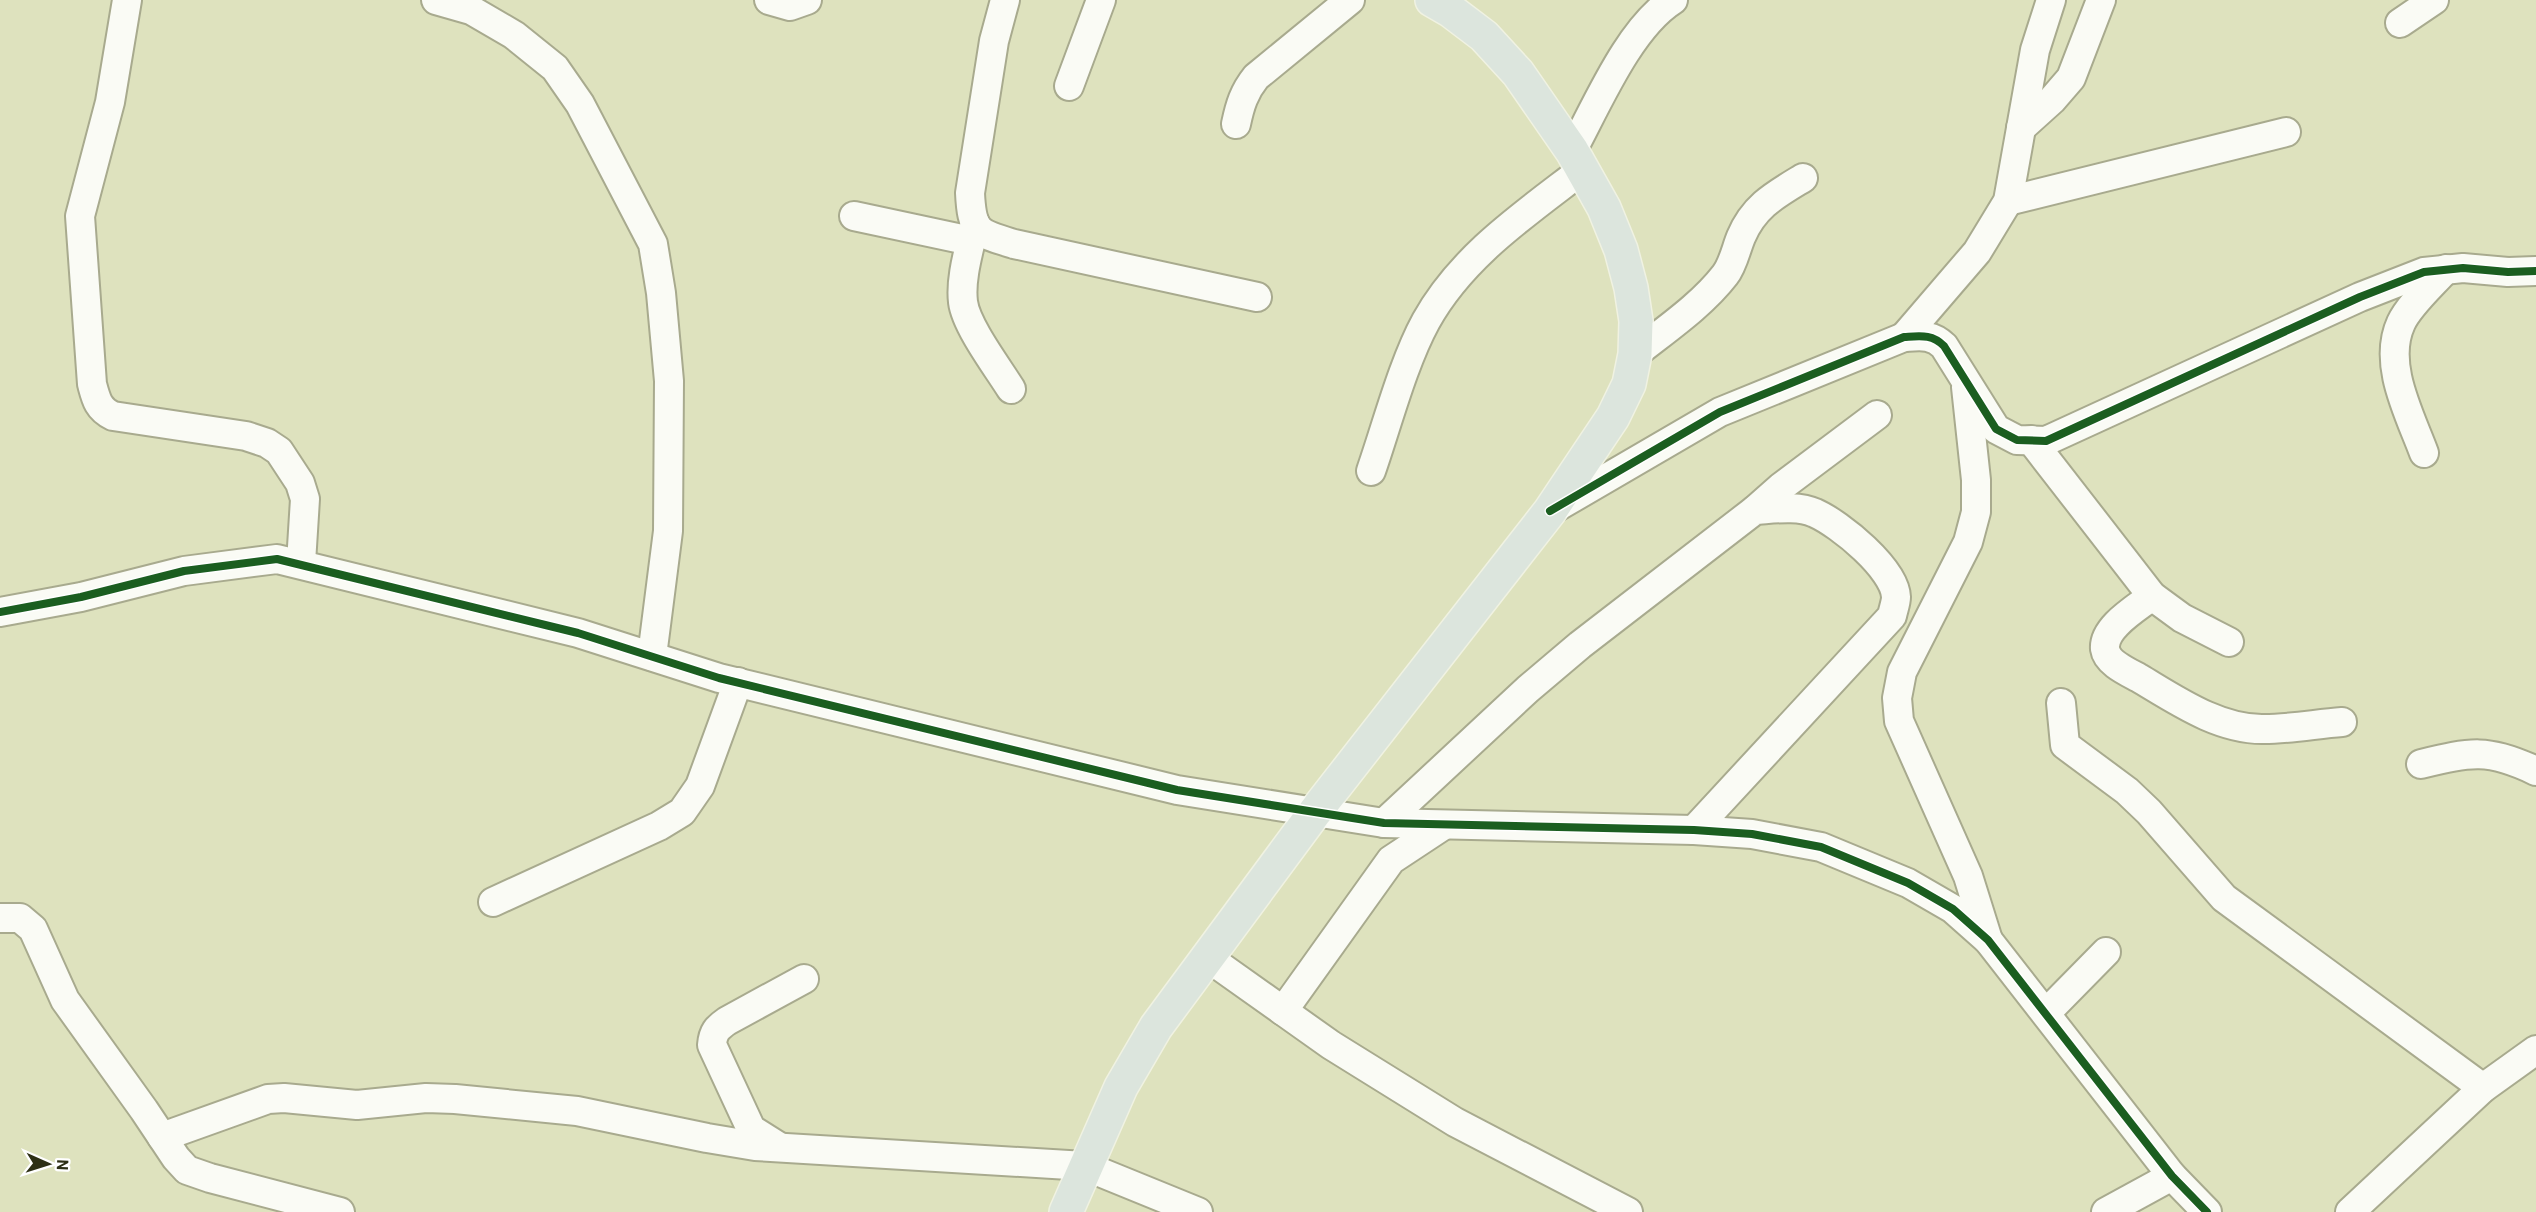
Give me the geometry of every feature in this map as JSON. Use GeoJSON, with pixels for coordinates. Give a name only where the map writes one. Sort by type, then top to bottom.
{"type":"FeatureCollection","features":[{"type":"Feature","properties":{"kind":"main road"},"geometry":{"type":"LineString","coordinates":[[1066,1212],[1121,1088],[1156,1027],[1315,812],[1550,511],[1613,417],[1629,384],[1635,354],[1631,288],[1621,250],[1604,207],[1577,160],[1518,74],[1484,36],[1451,11],[1431,0]]}},
{"type":"Feature","properties":{"kind":"street"},"geometry":{"type":"LineString","coordinates":[[127,0],[110,102],[80,216],[92,384],[96,400],[103,411],[113,416],[246,436],[267,443],[279,451],[300,483],[305,499],[301,563]]}},
{"type":"Feature","properties":{"kind":"street"},"geometry":{"type":"LineString","coordinates":[[436,0],[471,10],[514,35],[555,68],[580,104],[653,244],[661,292],[669,381],[668,531],[652,656]]}},
{"type":"Feature","properties":{"kind":"street"},"geometry":{"type":"LineString","coordinates":[[769,0],[790,6],[807,0]]}},
{"type":"Feature","properties":{"kind":"street"},"geometry":{"type":"LineString","coordinates":[[1005,0],[994,41],[970,193],[973,232],[964,278],[963,302],[972,326],[1011,389]]}},
{"type":"Feature","properties":{"kind":"street"},"geometry":{"type":"LineString","coordinates":[[1069,86],[1101,0]]}},
{"type":"Feature","properties":{"kind":"street"},"geometry":{"type":"LineString","coordinates":[[1236,124],[1241,100],[1256,77],[1350,0]]}},
{"type":"Feature","properties":{"kind":"street"},"geometry":{"type":"LineString","coordinates":[[1371,471],[1406,369],[1431,313],[1454,281],[1488,243],[1577,160],[1640,31],[1673,0]]}},
{"type":"Feature","properties":{"kind":"street"},"geometry":{"type":"LineString","coordinates":[[1904,337],[1977,252],[2008,201],[2035,50],[2051,0]]}},
{"type":"Feature","properties":{"kind":"street"},"geometry":{"type":"LineString","coordinates":[[2021,128],[2052,100],[2071,78],[2101,0]]}},
{"type":"Feature","properties":{"kind":"street"},"geometry":{"type":"LineString","coordinates":[[2400,23],[2434,0]]}},
{"type":"Feature","properties":{"kind":"street"},"geometry":{"type":"LineString","coordinates":[[2008,201],[2286,132]]}},
{"type":"Feature","properties":{"kind":"street"},"geometry":{"type":"LineString","coordinates":[[1635,354],[1711,291],[1727,273],[1744,229],[1754,212],[1774,195],[1803,178]]}},
{"type":"Feature","properties":{"kind":"street"},"geometry":{"type":"LineString","coordinates":[[854,216],[973,232],[1014,244],[1257,297]]}},
{"type":"Feature","properties":{"kind":"street"},"geometry":{"type":"LineString","coordinates":[[1550,511],[1720,412],[1904,337],[1928,336],[1937,339],[1996,429],[2017,440],[2046,441],[2394,283],[2424,272],[2463,268],[2508,272],[2536,271]]}},
{"type":"Feature","properties":{"kind":"street"},"geometry":{"type":"LineString","coordinates":[[2424,453],[2405,403],[2397,371],[2395,345],[2401,322],[2446,269]]}},
{"type":"Feature","properties":{"kind":"street"},"geometry":{"type":"LineString","coordinates":[[1966,381],[1976,480],[1976,512],[1968,542],[1902,672],[1897,698],[1899,721],[1968,876],[1988,939]]}},
{"type":"Feature","properties":{"kind":"street"},"geometry":{"type":"LineString","coordinates":[[1384,824],[1528,688],[1755,510],[1781,487],[1877,415]]}},
{"type":"Feature","properties":{"kind":"street"},"geometry":{"type":"LineString","coordinates":[[2031,440],[2152,596],[2182,618],[2229,642]]}},
{"type":"Feature","properties":{"kind":"street"},"geometry":{"type":"LineString","coordinates":[[1694,831],[1892,616],[1896,597],[1885,570],[1845,533],[1814,512],[1785,509],[1755,510]]}},
{"type":"Feature","properties":{"kind":"street"},"geometry":{"type":"LineString","coordinates":[[0,612],[81,597],[184,571],[254,560],[277,559],[301,563],[578,633],[738,682],[1177,790],[1384,824],[1752,834],[1821,847],[1908,883],[1953,909],[1988,939],[2172,1176],[2207,1212]]}},
{"type":"Feature","properties":{"kind":"street"},"geometry":{"type":"LineString","coordinates":[[2152,596],[2113,628],[2107,638],[2105,649],[2109,658],[2122,668],[2185,705],[2236,726],[2263,729],[2342,722]]}},
{"type":"Feature","properties":{"kind":"street"},"geometry":{"type":"LineString","coordinates":[[493,902],[658,826],[682,812],[700,786],[738,682]]}},
{"type":"Feature","properties":{"kind":"street"},"geometry":{"type":"LineString","coordinates":[[2061,703],[2066,745],[2127,791],[2149,812],[2224,898],[2483,1088]]}},
{"type":"Feature","properties":{"kind":"street"},"geometry":{"type":"LineString","coordinates":[[2421,764],[2464,754],[2484,753],[2508,757],[2536,771]]}},
{"type":"Feature","properties":{"kind":"street"},"geometry":{"type":"LineString","coordinates":[[1283,1011],[1391,860],[1444,825]]}},
{"type":"Feature","properties":{"kind":"street"},"geometry":{"type":"LineString","coordinates":[[0,918],[20,918],[33,928],[65,1000],[176,1158],[187,1170],[340,1212]]}},
{"type":"Feature","properties":{"kind":"street"},"geometry":{"type":"LineString","coordinates":[[2046,1013],[2106,952]]}},
{"type":"Feature","properties":{"kind":"street"},"geometry":{"type":"LineString","coordinates":[[1207,957],[1331,1045],[1455,1122],[1628,1212]]}},
{"type":"Feature","properties":{"kind":"street"},"geometry":{"type":"LineString","coordinates":[[780,1147],[760,1137],[751,1129],[712,1044],[717,1028],[804,979]]}},
{"type":"Feature","properties":{"kind":"street"},"geometry":{"type":"LineString","coordinates":[[2350,1212],[2483,1088],[2536,1050]]}},
{"type":"Feature","properties":{"kind":"street"},"geometry":{"type":"LineString","coordinates":[[162,1137],[268,1099],[284,1098],[357,1105],[426,1098],[577,1112],[707,1138],[780,1147],[1085,1166],[1197,1212]]}},
{"type":"Feature","properties":{"kind":"street"},"geometry":{"type":"LineString","coordinates":[[2106,1212],[2172,1176]]}},
{"type":"Feature","properties":{"kind":"cycle path"},"geometry":{"type":"LineString","coordinates":[[1550,511],[1720,412],[1904,337],[1921,336],[1940,342],[1996,429],[2017,440],[2046,441],[2360,297],[2424,272],[2463,268],[2508,272],[2536,271]]}},
{"type":"Feature","properties":{"kind":"cycle path"},"geometry":{"type":"LineString","coordinates":[[0,612],[81,597],[184,571],[277,559],[578,633],[719,678],[1177,790],[1384,823],[1694,830],[1752,834],[1821,847],[1908,883],[1953,909],[1988,940],[2172,1176],[2207,1212]]}}]}
